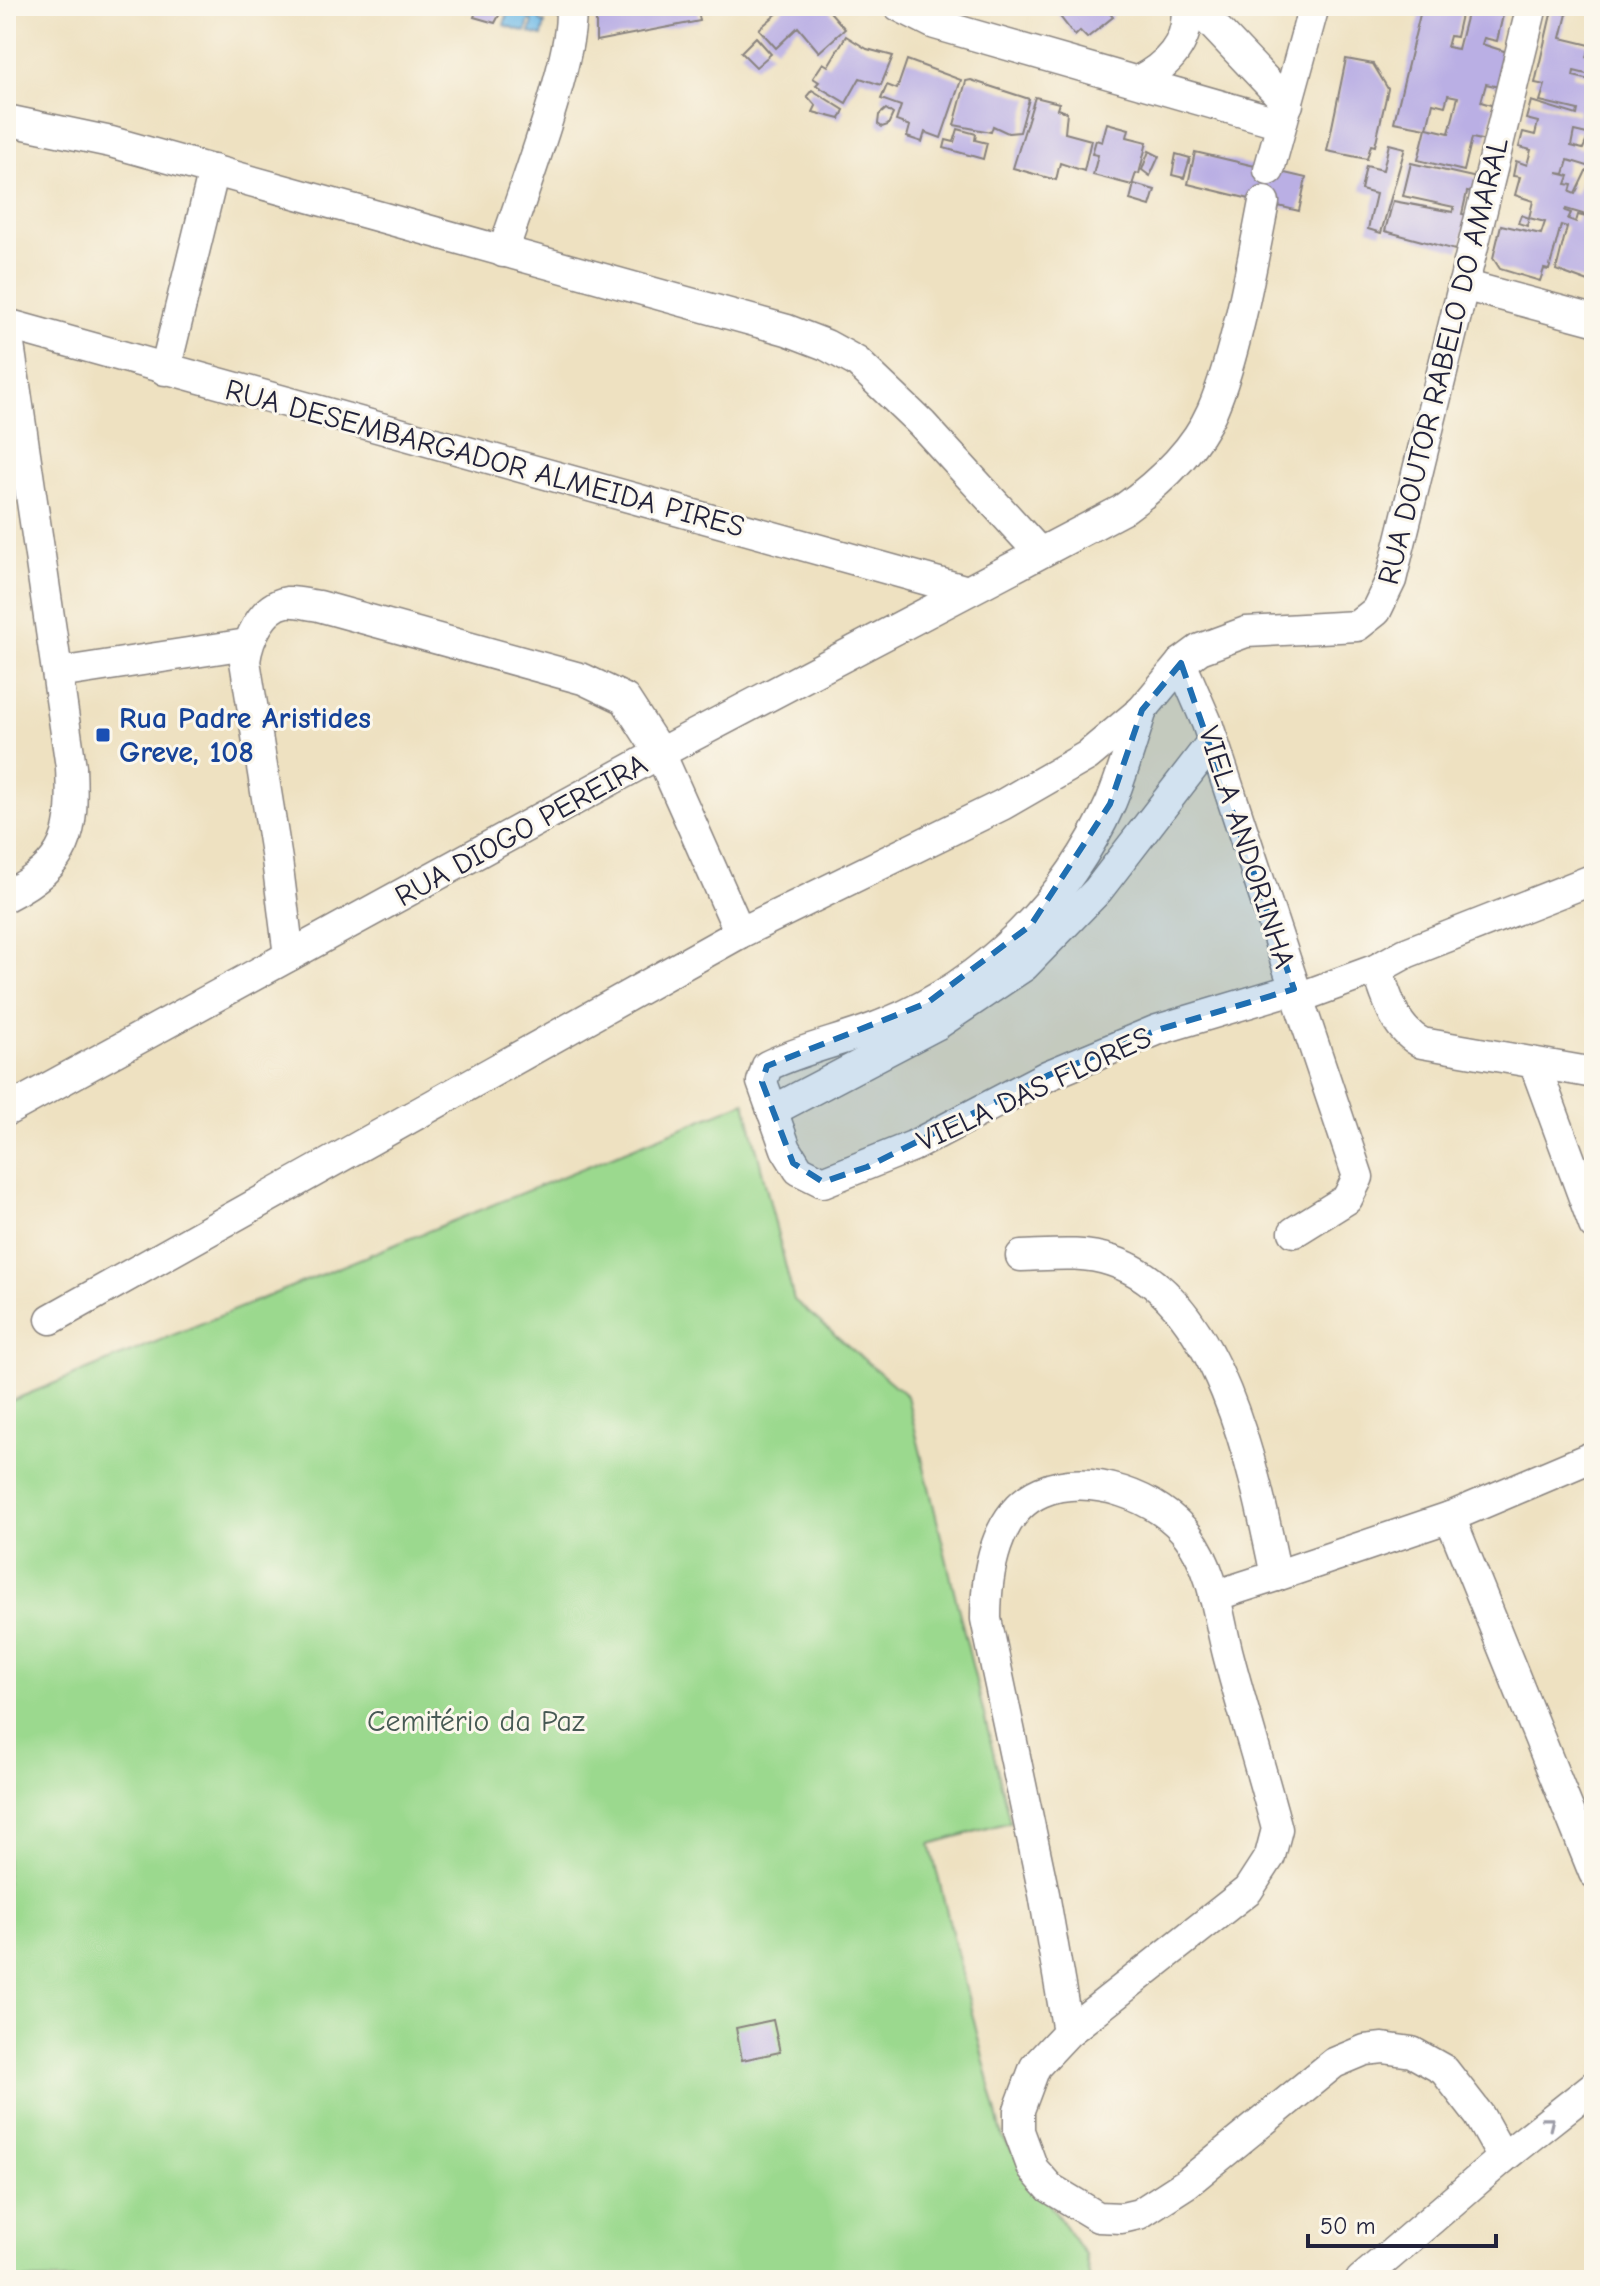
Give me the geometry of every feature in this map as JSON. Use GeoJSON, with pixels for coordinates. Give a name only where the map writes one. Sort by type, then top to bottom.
{"type":"FeatureCollection","features":[{"type":"Feature","properties":{"kind":"street"},"geometry":{"type":"LineString","coordinates":[[503,252],[554,92],[569,36],[570,6]]}},
{"type":"Feature","properties":{"kind":"street"},"geometry":{"type":"LineString","coordinates":[[899,6],[935,24],[1138,81],[1285,113]]}},
{"type":"Feature","properties":{"kind":"street"},"geometry":{"type":"LineString","coordinates":[[1138,81],[1170,60],[1186,29],[1186,6]]}},
{"type":"Feature","properties":{"kind":"street"},"geometry":{"type":"LineString","coordinates":[[1195,6],[1285,113]]}},
{"type":"Feature","properties":{"kind":"street"},"geometry":{"type":"LineString","coordinates":[[1269,170],[1314,6]]}},
{"type":"Feature","properties":{"kind":"street","name":"RUA DOUTOR RABELO DO AMARAL"},"geometry":{"type":"LineString","coordinates":[[51,1319],[740,933],[1002,805],[1087,756],[1142,710],[1181,663],[1200,649],[1246,632],[1357,626],[1376,611],[1391,580],[1532,6]]}},
{"type":"Feature","properties":{"kind":"street"},"geometry":{"type":"LineString","coordinates":[[6,120],[111,142],[214,170],[787,330],[826,345],[857,362],[922,424],[1038,551]]}},
{"type":"Feature","properties":{"kind":"street"},"geometry":{"type":"LineString","coordinates":[[165,370],[214,170]]}},
{"type":"Feature","properties":{"kind":"street","name":"RUA DIOGO PEREIRA"},"geometry":{"type":"LineString","coordinates":[[6,1111],[660,753],[1038,551],[1122,510],[1153,487],[1183,454],[1211,412],[1230,351],[1264,202]]}},
{"type":"Feature","properties":{"kind":"street"},"geometry":{"type":"LineString","coordinates":[[1463,285],[1594,320]]}},
{"type":"Feature","properties":{"kind":"street"},"geometry":{"type":"LineString","coordinates":[[6,324],[71,767],[73,817],[60,855],[23,887],[6,896]]}},
{"type":"Feature","properties":{"kind":"street","name":"RUA DESEMBARGADOR ALMEIDA PIRES"},"geometry":{"type":"LineString","coordinates":[[6,324],[964,590]]}},
{"type":"Feature","properties":{"kind":"street"},"geometry":{"type":"LineString","coordinates":[[289,956],[262,760],[248,696],[247,644],[273,606],[289,601],[319,606],[583,679],[625,699],[646,726],[660,753],[740,933]]}},
{"type":"Feature","properties":{"kind":"street"},"geometry":{"type":"LineString","coordinates":[[58,673],[247,644]]}},
{"type":"Feature","properties":{"kind":"street","name":"VIELA ANDORINHA"},"geometry":{"type":"LineString","coordinates":[[1181,663],[1213,741],[1275,922],[1296,994],[1377,969],[1406,953],[1594,879]]}},
{"type":"Feature","properties":{"kind":"street"},"geometry":{"type":"LineString","coordinates":[[1142,710],[1110,804],[1061,888],[1031,925],[998,955],[927,1003],[888,1023],[767,1066],[762,1082],[772,1111],[936,1025],[1024,966],[1098,890],[1213,741]]}},
{"type":"Feature","properties":{"kind":"street"},"geometry":{"type":"LineString","coordinates":[[1377,969],[1392,1009],[1404,1032],[1413,1039],[1535,1065],[1594,1073]]}},
{"type":"Feature","properties":{"kind":"street"},"geometry":{"type":"LineString","coordinates":[[1294,1232],[1347,1199],[1358,1177],[1296,994]]}},
{"type":"Feature","properties":{"kind":"street","name":"VIELA DAS FLORES"},"geometry":{"type":"LineString","coordinates":[[772,1111],[793,1163],[808,1176],[823,1182],[913,1146],[1049,1075],[1157,1030],[1296,994]]}},
{"type":"Feature","properties":{"kind":"street"},"geometry":{"type":"LineString","coordinates":[[1535,1065],[1594,1225]]}},
{"type":"Feature","properties":{"kind":"street"},"geometry":{"type":"LineString","coordinates":[[1021,1256],[1073,1254],[1115,1262],[1141,1274],[1185,1315],[1223,1381],[1240,1431],[1276,1576]]}},
{"type":"Feature","properties":{"kind":"street"},"geometry":{"type":"LineString","coordinates":[[1214,1596],[1450,1517],[1594,1456]]}},
{"type":"Feature","properties":{"kind":"street"},"geometry":{"type":"LineString","coordinates":[[1068,2032],[1044,1894],[986,1619],[990,1565],[1001,1534],[1016,1508],[1042,1491],[1077,1485],[1110,1488],[1157,1508],[1177,1522],[1191,1540],[1214,1596],[1277,1829],[1270,1856],[1248,1890],[1068,2032],[1035,2067],[1019,2110],[1019,2131],[1033,2169],[1050,2188],[1098,2217],[1122,2218],[1139,2214],[1187,2183],[1334,2063],[1365,2050],[1383,2048],[1412,2052],[1444,2070],[1479,2115],[1503,2158]]}},
{"type":"Feature","properties":{"kind":"street"},"geometry":{"type":"LineString","coordinates":[[1450,1517],[1594,1873]]}},
{"type":"Feature","properties":{"kind":"street"},"geometry":{"type":"LineString","coordinates":[[1361,2280],[1503,2158],[1594,2086]]}},
{"type":"Feature","properties":{"kind":"highlighted area"},"geometry":{"type":"Polygon","coordinates":[[[1181,663],[1294,989],[1157,1030],[1049,1075],[867,1167],[823,1182],[793,1163],[762,1082],[767,1066],[927,1003],[1031,925],[1110,804],[1142,710],[1181,663]]]}},
{"type":"Feature","properties":{"kind":"green space","name":"Cemitério da Paz"},"geometry":{"type":"Polygon","coordinates":[[[745,1102],[794,1300],[907,1396],[1010,1822],[930,1844],[1003,2138],[1085,2255],[1090,2280],[6,2280],[6,1403],[745,1102]]]}},
{"type":"Feature","properties":{"kind":"water"},"geometry":{"type":"Polygon","coordinates":[[[509,8],[541,8],[540,21],[545,23],[542,36],[530,33],[533,21],[529,20],[526,32],[504,25],[509,8]]]}},
{"type":"Feature","properties":{"kind":"building"},"geometry":{"type":"Polygon","coordinates":[[[478,6],[504,6],[495,23],[474,17],[478,6]]]}},
{"type":"Feature","properties":{"kind":"building"},"geometry":{"type":"Polygon","coordinates":[[[596,6],[697,6],[700,21],[596,41],[596,6]]]}},
{"type":"Feature","properties":{"kind":"building"},"geometry":{"type":"Polygon","coordinates":[[[786,6],[825,6],[845,29],[819,52],[798,27],[776,48],[759,29],[786,6]]]}},
{"type":"Feature","properties":{"kind":"building"},"geometry":{"type":"Polygon","coordinates":[[[1059,6],[1104,6],[1113,17],[1087,38],[1080,31],[1075,36],[1055,10],[1059,6]]]}},
{"type":"Feature","properties":{"kind":"building"},"geometry":{"type":"Polygon","coordinates":[[[1422,6],[1463,6],[1456,37],[1450,36],[1447,47],[1458,49],[1469,6],[1518,6],[1517,13],[1504,11],[1497,41],[1484,38],[1482,44],[1507,52],[1499,87],[1486,84],[1481,102],[1494,106],[1486,141],[1472,138],[1464,171],[1418,160],[1426,128],[1394,122],[1422,6]],[[1448,95],[1445,106],[1433,103],[1427,128],[1449,133],[1458,97],[1448,95]]]}},
{"type":"Feature","properties":{"kind":"building"},"geometry":{"type":"Polygon","coordinates":[[[1552,10],[1567,14],[1561,38],[1590,45],[1587,58],[1590,59],[1594,47],[1594,76],[1574,71],[1573,76],[1594,81],[1594,107],[1589,106],[1587,111],[1593,112],[1587,134],[1574,131],[1571,146],[1583,149],[1594,123],[1594,168],[1568,160],[1564,174],[1557,173],[1569,176],[1566,184],[1572,185],[1570,192],[1575,194],[1586,171],[1594,171],[1594,200],[1590,199],[1586,215],[1565,211],[1571,213],[1568,219],[1576,222],[1578,215],[1594,219],[1594,284],[1556,270],[1567,227],[1561,225],[1549,270],[1544,269],[1540,281],[1500,269],[1493,258],[1501,225],[1541,234],[1545,222],[1529,218],[1533,201],[1515,195],[1520,177],[1513,176],[1516,161],[1527,165],[1531,150],[1519,147],[1523,132],[1535,135],[1538,122],[1526,119],[1531,101],[1577,115],[1578,110],[1540,101],[1545,85],[1535,83],[1552,10]]]}},
{"type":"Feature","properties":{"kind":"building"},"geometry":{"type":"Polygon","coordinates":[[[846,36],[867,49],[893,56],[881,85],[860,78],[846,103],[816,85],[819,82],[813,78],[823,63],[828,66],[846,36]]]}},
{"type":"Feature","properties":{"kind":"building"},"geometry":{"type":"Polygon","coordinates":[[[756,37],[771,54],[756,67],[741,52],[756,37]]]}},
{"type":"Feature","properties":{"kind":"building"},"geometry":{"type":"Polygon","coordinates":[[[1346,59],[1373,64],[1388,89],[1375,146],[1371,145],[1367,159],[1327,151],[1346,59]]]}},
{"type":"Feature","properties":{"kind":"building"},"geometry":{"type":"Polygon","coordinates":[[[907,60],[961,80],[941,138],[925,132],[922,142],[907,137],[910,126],[896,121],[901,106],[881,99],[887,85],[897,89],[907,60]]]}},
{"type":"Feature","properties":{"kind":"building"},"geometry":{"type":"Polygon","coordinates":[[[966,81],[1029,99],[1020,132],[1008,133],[993,126],[991,132],[954,125],[966,81]]]}},
{"type":"Feature","properties":{"kind":"building"},"geometry":{"type":"Polygon","coordinates":[[[812,90],[844,110],[840,119],[813,112],[816,106],[807,96],[812,90]]]}},
{"type":"Feature","properties":{"kind":"building"},"geometry":{"type":"Polygon","coordinates":[[[1035,97],[1059,103],[1057,109],[1067,112],[1065,133],[1091,140],[1084,171],[1060,163],[1056,180],[1013,168],[1035,97]]]}},
{"type":"Feature","properties":{"kind":"building"},"geometry":{"type":"Polygon","coordinates":[[[886,109],[893,114],[888,125],[882,127],[878,124],[879,115],[886,109]]]}},
{"type":"Feature","properties":{"kind":"building"},"geometry":{"type":"Polygon","coordinates":[[[1107,123],[1129,129],[1127,137],[1147,142],[1139,174],[1136,173],[1132,185],[1093,175],[1098,155],[1092,154],[1096,140],[1102,142],[1107,123]]]}},
{"type":"Feature","properties":{"kind":"building"},"geometry":{"type":"Polygon","coordinates":[[[958,129],[976,134],[975,140],[987,143],[983,159],[944,148],[946,140],[954,142],[958,129]]]}},
{"type":"Feature","properties":{"kind":"building"},"geometry":{"type":"Polygon","coordinates":[[[1389,144],[1405,148],[1381,233],[1368,229],[1376,194],[1361,190],[1366,166],[1383,170],[1389,144]]]}},
{"type":"Feature","properties":{"kind":"building"},"geometry":{"type":"Polygon","coordinates":[[[1149,151],[1159,156],[1150,176],[1142,170],[1149,151]]]}},
{"type":"Feature","properties":{"kind":"building"},"geometry":{"type":"Polygon","coordinates":[[[1195,152],[1306,178],[1299,211],[1188,184],[1195,152]]]}},
{"type":"Feature","properties":{"kind":"building"},"geometry":{"type":"Polygon","coordinates":[[[1176,154],[1190,158],[1184,178],[1172,175],[1176,154]]]}},
{"type":"Feature","properties":{"kind":"building"},"geometry":{"type":"Polygon","coordinates":[[[1411,163],[1477,178],[1473,193],[1467,192],[1462,214],[1468,215],[1459,251],[1385,231],[1393,201],[1453,212],[1454,207],[1403,196],[1411,163]]]}},
{"type":"Feature","properties":{"kind":"building"},"geometry":{"type":"Polygon","coordinates":[[[1134,184],[1155,190],[1150,206],[1130,200],[1134,184]]]}},
{"type":"Feature","properties":{"kind":"building"},"geometry":{"type":"Polygon","coordinates":[[[1521,215],[1529,218],[1527,226],[1518,223],[1521,215]]]}},
{"type":"Feature","properties":{"kind":"building"},"geometry":{"type":"Polygon","coordinates":[[[773,2020],[780,2052],[742,2060],[736,2028],[773,2020]]]}},
{"type":"Feature","properties":{"kind":"place","name":"Rua Padre Aristides Greve, 108"},"geometry":{"type":"Point","coordinates":[103,735]}}]}
